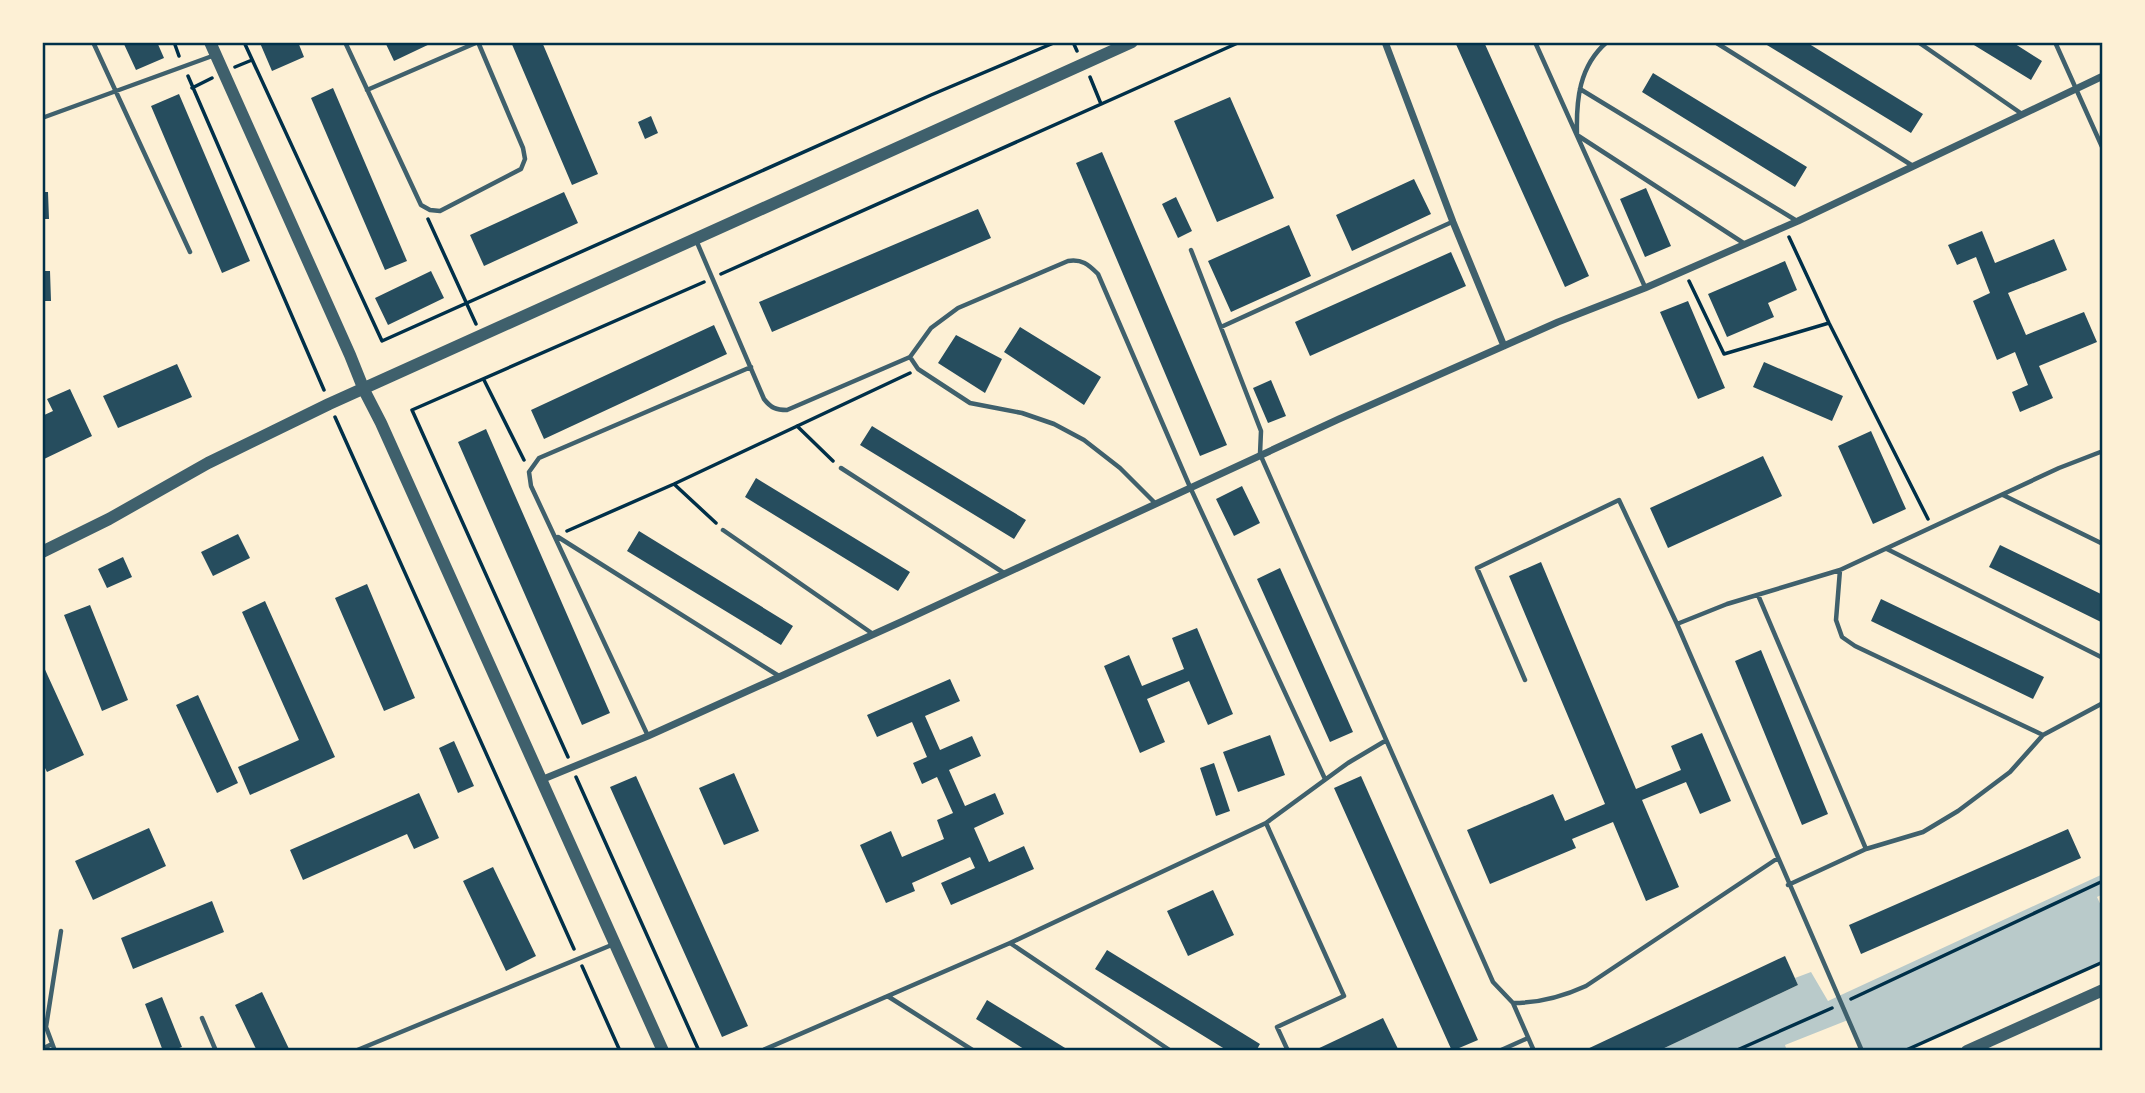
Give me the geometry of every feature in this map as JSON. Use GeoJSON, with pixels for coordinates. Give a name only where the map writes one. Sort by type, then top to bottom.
{"type":"FeatureCollection","features":[{"type":"Feature","properties":{"kind":"street"},"geometry":{"type":"LineString","coordinates":[[42,552],[109,519],[208,463],[329,404],[1132,42]]}},
{"type":"Feature","properties":{"kind":"street"},"geometry":{"type":"LineString","coordinates":[[1385,42],[1453,222],[1504,346]]}},
{"type":"Feature","properties":{"kind":"street"},"geometry":{"type":"LineString","coordinates":[[212,48],[350,355],[363,390],[381,423],[663,1051]]}},
{"type":"Feature","properties":{"kind":"street"},"geometry":{"type":"LineString","coordinates":[[541,780],[648,736],[873,635],[1260,454],[1504,346],[1798,221],[2103,76]]}},
{"type":"Feature","properties":{"kind":"street"},"geometry":{"type":"LineString","coordinates":[[1966,1051],[1985,1047],[2103,990]]}},
{"type":"Feature","properties":{"kind":"lane"},"geometry":{"type":"LineString","coordinates":[[93,42],[190,252]]}},
{"type":"Feature","properties":{"kind":"lane"},"geometry":{"type":"LineString","coordinates":[[345,42],[367,90],[421,205],[440,211],[521,169],[525,159],[523,148],[478,42],[367,90]]}},
{"type":"Feature","properties":{"kind":"lane"},"geometry":{"type":"LineString","coordinates":[[1535,42],[1645,288]]}},
{"type":"Feature","properties":{"kind":"lane"},"geometry":{"type":"LineString","coordinates":[[1577,135],[1576,111],[1583,73],[1591,57],[1607,42]]}},
{"type":"Feature","properties":{"kind":"lane"},"geometry":{"type":"LineString","coordinates":[[1714,42],[1914,166]]}},
{"type":"Feature","properties":{"kind":"lane"},"geometry":{"type":"LineString","coordinates":[[1918,42],[2022,114]]}},
{"type":"Feature","properties":{"kind":"lane"},"geometry":{"type":"LineString","coordinates":[[2055,42],[2103,149]]}},
{"type":"Feature","properties":{"kind":"lane"},"geometry":{"type":"LineString","coordinates":[[42,118],[183,66],[212,48]]}},
{"type":"Feature","properties":{"kind":"lane"},"geometry":{"type":"LineString","coordinates":[[1580,89],[1798,221]]}},
{"type":"Feature","properties":{"kind":"lane"},"geometry":{"type":"LineString","coordinates":[[1577,135],[1745,244]]}},
{"type":"Feature","properties":{"kind":"lane"},"geometry":{"type":"LineString","coordinates":[[1222,327],[1453,222]]}},
{"type":"Feature","properties":{"kind":"lane"},"geometry":{"type":"LineString","coordinates":[[695,238],[764,400],[770,407],[778,410],[787,410],[910,357],[931,328],[958,308],[1068,261],[1078,259],[1088,264],[1098,274],[1189,487],[1325,779]]}},
{"type":"Feature","properties":{"kind":"lane"},"geometry":{"type":"LineString","coordinates":[[1191,250],[1261,431],[1260,454],[1493,982],[1513,1003],[1534,1051]]}},
{"type":"Feature","properties":{"kind":"lane"},"geometry":{"type":"LineString","coordinates":[[910,357],[918,369],[970,403],[1022,413],[1054,424],[1084,439],[1120,468],[1155,503]]}},
{"type":"Feature","properties":{"kind":"lane"},"geometry":{"type":"LineString","coordinates":[[648,736],[531,486],[529,472],[539,458],[751,366]]}},
{"type":"Feature","properties":{"kind":"lane"},"geometry":{"type":"LineString","coordinates":[[1677,624],[1840,570],[2103,451]]}},
{"type":"Feature","properties":{"kind":"lane"},"geometry":{"type":"LineString","coordinates":[[841,468],[1004,573]]}},
{"type":"Feature","properties":{"kind":"lane"},"geometry":{"type":"LineString","coordinates":[[2002,495],[2103,544]]}},
{"type":"Feature","properties":{"kind":"lane"},"geometry":{"type":"LineString","coordinates":[[1525,680],[1477,568],[1619,500],[1677,624],[1862,1051]]}},
{"type":"Feature","properties":{"kind":"lane"},"geometry":{"type":"LineString","coordinates":[[723,530],[873,635]]}},
{"type":"Feature","properties":{"kind":"lane"},"geometry":{"type":"LineString","coordinates":[[556,536],[780,677]]}},
{"type":"Feature","properties":{"kind":"lane"},"geometry":{"type":"LineString","coordinates":[[1887,549],[2103,658]]}},
{"type":"Feature","properties":{"kind":"lane"},"geometry":{"type":"LineString","coordinates":[[1840,570],[1836,620],[1842,637],[1855,646],[2043,735]]}},
{"type":"Feature","properties":{"kind":"lane"},"geometry":{"type":"LineString","coordinates":[[1758,595],[1866,849]]}},
{"type":"Feature","properties":{"kind":"lane"},"geometry":{"type":"LineString","coordinates":[[1788,885],[1866,849],[1923,832],[1958,811],[2010,772],[2043,735],[2103,703]]}},
{"type":"Feature","properties":{"kind":"lane"},"geometry":{"type":"LineString","coordinates":[[761,1051],[1010,943],[1266,823],[1325,779],[1386,741]]}},
{"type":"Feature","properties":{"kind":"lane"},"geometry":{"type":"LineString","coordinates":[[1266,823],[1345,996],[1277,1027],[1288,1051]]}},
{"type":"Feature","properties":{"kind":"lane"},"geometry":{"type":"LineString","coordinates":[[1513,1003],[1533,1003],[1567,995],[1586,986],[1778,858]]}},
{"type":"Feature","properties":{"kind":"lane"},"geometry":{"type":"LineString","coordinates":[[55,1051],[46,1027],[61,931]]}},
{"type":"Feature","properties":{"kind":"lane"},"geometry":{"type":"LineString","coordinates":[[1010,943],[1171,1051]]}},
{"type":"Feature","properties":{"kind":"lane"},"geometry":{"type":"LineString","coordinates":[[355,1051],[615,944]]}},
{"type":"Feature","properties":{"kind":"lane"},"geometry":{"type":"LineString","coordinates":[[888,997],[974,1051]]}},
{"type":"Feature","properties":{"kind":"lane"},"geometry":{"type":"LineString","coordinates":[[202,1018],[216,1051]]}},
{"type":"Feature","properties":{"kind":"lane"},"geometry":{"type":"LineString","coordinates":[[1499,1051],[1528,1038]]}},
{"type":"Feature","properties":{"kind":"lane"},"geometry":{"type":"LineString","coordinates":[[781,1043],[785,1051]]}},
{"type":"Feature","properties":{"kind":"lane"},"geometry":{"type":"LineString","coordinates":[[42,1049],[52,1044]]}},
{"type":"Feature","properties":{"kind":"path"},"geometry":{"type":"LineString","coordinates":[[174,42],[329,404],[620,1051]]}},
{"type":"Feature","properties":{"kind":"path"},"geometry":{"type":"LineString","coordinates":[[244,42],[382,341],[931,95],[1056,42]]}},
{"type":"Feature","properties":{"kind":"path"},"geometry":{"type":"LineString","coordinates":[[699,1051],[412,410],[1032,137],[1240,42]]}},
{"type":"Feature","properties":{"kind":"path"},"geometry":{"type":"LineString","coordinates":[[421,205],[482,336]]}},
{"type":"Feature","properties":{"kind":"path"},"geometry":{"type":"LineString","coordinates":[[1784,227],[1829,323],[1932,527]]}},
{"type":"Feature","properties":{"kind":"path"},"geometry":{"type":"LineString","coordinates":[[1684,271],[1724,354],[1829,323]]}},
{"type":"Feature","properties":{"kind":"path"},"geometry":{"type":"LineString","coordinates":[[556,536],[674,484],[918,369]]}},
{"type":"Feature","properties":{"kind":"path"},"geometry":{"type":"LineString","coordinates":[[484,380],[529,472]]}},
{"type":"Feature","properties":{"kind":"path"},"geometry":{"type":"LineString","coordinates":[[797,426],[841,468]]}},
{"type":"Feature","properties":{"kind":"path"},"geometry":{"type":"LineString","coordinates":[[674,484],[723,530]]}},
{"type":"Feature","properties":{"kind":"path"},"geometry":{"type":"LineString","coordinates":[[1735,1051],[2103,881]]}},
{"type":"Feature","properties":{"kind":"path"},"geometry":{"type":"LineString","coordinates":[[1904,1051],[2103,962]]}},
{"type":"Feature","properties":{"kind":"shaded area"},"geometry":{"type":"Polygon","coordinates":[[[2103,874],[2103,894],[2097,897],[2103,910],[2103,962],[1904,1051],[1862,1051],[1848,1020],[1785,1045],[1787,1051],[1658,1051],[1798,985],[1795,978],[1811,972],[1828,1001],[2103,874]]]}},
{"type":"Feature","properties":{"kind":"building"},"geometry":{"type":"Polygon","coordinates":[[[123,42],[157,42],[164,58],[136,70],[123,42]]]}},
{"type":"Feature","properties":{"kind":"building"},"geometry":{"type":"Polygon","coordinates":[[[298,42],[304,57],[272,71],[260,43],[298,42]]]}},
{"type":"Feature","properties":{"kind":"building"},"geometry":{"type":"Polygon","coordinates":[[[385,42],[434,42],[394,61],[385,42]]]}},
{"type":"Feature","properties":{"kind":"building"},"geometry":{"type":"Polygon","coordinates":[[[511,42],[542,42],[598,174],[572,185],[511,42]]]}},
{"type":"Feature","properties":{"kind":"building"},"geometry":{"type":"Polygon","coordinates":[[[1455,42],[1484,42],[1589,276],[1565,287],[1455,42]]]}},
{"type":"Feature","properties":{"kind":"building"},"geometry":{"type":"Polygon","coordinates":[[[1762,42],[1806,42],[1923,114],[1911,133],[1762,42]]]}},
{"type":"Feature","properties":{"kind":"building"},"geometry":{"type":"Polygon","coordinates":[[[1969,42],[2012,42],[2042,61],[2031,80],[1969,42]]]}},
{"type":"Feature","properties":{"kind":"building"},"geometry":{"type":"Polygon","coordinates":[[[1653,73],[1807,167],[1795,187],[1642,92],[1653,73]]]}},
{"type":"Feature","properties":{"kind":"building"},"geometry":{"type":"Polygon","coordinates":[[[333,88],[407,261],[385,270],[311,98],[333,88]]]}},
{"type":"Feature","properties":{"kind":"building"},"geometry":{"type":"Polygon","coordinates":[[[179,94],[250,261],[222,273],[151,106],[179,94]]]}},
{"type":"Feature","properties":{"kind":"building"},"geometry":{"type":"Polygon","coordinates":[[[1230,97],[1274,198],[1217,222],[1174,121],[1230,97]]]}},
{"type":"Feature","properties":{"kind":"building"},"geometry":{"type":"Polygon","coordinates":[[[651,116],[658,133],[645,139],[638,122],[651,116]]]}},
{"type":"Feature","properties":{"kind":"building"},"geometry":{"type":"Polygon","coordinates":[[[1102,152],[1227,445],[1200,456],[1076,163],[1102,152]]]}},
{"type":"Feature","properties":{"kind":"building"},"geometry":{"type":"Polygon","coordinates":[[[1414,179],[1431,214],[1352,251],[1336,215],[1414,179]]]}},
{"type":"Feature","properties":{"kind":"building"},"geometry":{"type":"Polygon","coordinates":[[[1646,188],[1671,246],[1645,257],[1620,199],[1646,188]]]}},
{"type":"Feature","properties":{"kind":"building"},"geometry":{"type":"Polygon","coordinates":[[[42,192],[48,192],[49,219],[42,219],[42,192]]]}},
{"type":"Feature","properties":{"kind":"building"},"geometry":{"type":"Polygon","coordinates":[[[564,192],[578,223],[484,266],[470,235],[564,192]]]}},
{"type":"Feature","properties":{"kind":"building"},"geometry":{"type":"Polygon","coordinates":[[[1176,197],[1192,231],[1178,238],[1162,204],[1176,197]]]}},
{"type":"Feature","properties":{"kind":"building"},"geometry":{"type":"Polygon","coordinates":[[[978,209],[991,238],[772,332],[759,302],[978,209]]]}},
{"type":"Feature","properties":{"kind":"building"},"geometry":{"type":"Polygon","coordinates":[[[1289,225],[1311,276],[1231,312],[1208,261],[1289,225]]]}},
{"type":"Feature","properties":{"kind":"building"},"geometry":{"type":"Polygon","coordinates":[[[1982,231],[1995,263],[2054,239],[2067,270],[2008,293],[2026,335],[2084,312],[2097,342],[2039,366],[2053,398],[2020,412],[2012,392],[2028,385],[2015,352],[1997,360],[1973,301],[1990,293],[1976,257],[1957,265],[1948,245],[1982,231]]]}},
{"type":"Feature","properties":{"kind":"building"},"geometry":{"type":"Polygon","coordinates":[[[1451,252],[1466,286],[1310,356],[1295,322],[1451,252]]]}},
{"type":"Feature","properties":{"kind":"building"},"geometry":{"type":"Polygon","coordinates":[[[1785,261],[1797,290],[1768,303],[1774,317],[1727,337],[1708,294],[1785,261]]]}},
{"type":"Feature","properties":{"kind":"building"},"geometry":{"type":"Polygon","coordinates":[[[42,271],[50,271],[51,301],[42,301],[42,271]]]}},
{"type":"Feature","properties":{"kind":"building"},"geometry":{"type":"Polygon","coordinates":[[[431,271],[444,298],[388,325],[375,298],[431,271]]]}},
{"type":"Feature","properties":{"kind":"building"},"geometry":{"type":"Polygon","coordinates":[[[1688,301],[1725,388],[1698,399],[1660,312],[1688,301]]]}},
{"type":"Feature","properties":{"kind":"building"},"geometry":{"type":"Polygon","coordinates":[[[714,325],[727,354],[544,439],[531,410],[714,325]]]}},
{"type":"Feature","properties":{"kind":"building"},"geometry":{"type":"Polygon","coordinates":[[[1020,327],[1101,377],[1084,405],[1004,352],[1020,327]]]}},
{"type":"Feature","properties":{"kind":"building"},"geometry":{"type":"Polygon","coordinates":[[[956,335],[1002,359],[985,393],[938,363],[956,335]]]}},
{"type":"Feature","properties":{"kind":"building"},"geometry":{"type":"Polygon","coordinates":[[[1764,362],[1843,396],[1832,421],[1753,387],[1764,362]]]}},
{"type":"Feature","properties":{"kind":"building"},"geometry":{"type":"Polygon","coordinates":[[[177,364],[192,397],[118,428],[103,396],[177,364]]]}},
{"type":"Feature","properties":{"kind":"building"},"geometry":{"type":"Polygon","coordinates":[[[1271,380],[1286,416],[1268,423],[1253,388],[1271,380]]]}},
{"type":"Feature","properties":{"kind":"building"},"geometry":{"type":"Polygon","coordinates":[[[70,389],[92,436],[42,460],[42,416],[53,411],[47,399],[70,389]]]}},
{"type":"Feature","properties":{"kind":"building"},"geometry":{"type":"Polygon","coordinates":[[[872,426],[1026,520],[1014,539],[860,445],[872,426]]]}},
{"type":"Feature","properties":{"kind":"building"},"geometry":{"type":"Polygon","coordinates":[[[486,429],[610,713],[582,725],[458,442],[486,429]]]}},
{"type":"Feature","properties":{"kind":"building"},"geometry":{"type":"Polygon","coordinates":[[[1871,431],[1906,509],[1873,524],[1838,446],[1871,431]]]}},
{"type":"Feature","properties":{"kind":"building"},"geometry":{"type":"Polygon","coordinates":[[[1763,456],[1782,496],[1668,548],[1650,508],[1763,456]]]}},
{"type":"Feature","properties":{"kind":"building"},"geometry":{"type":"Polygon","coordinates":[[[756,478],[910,572],[898,591],[745,497],[756,478]]]}},
{"type":"Feature","properties":{"kind":"building"},"geometry":{"type":"Polygon","coordinates":[[[1242,486],[1260,523],[1234,536],[1216,499],[1242,486]]]}},
{"type":"Feature","properties":{"kind":"building"},"geometry":{"type":"Polygon","coordinates":[[[639,531],[793,626],[781,645],[627,551],[639,531]]]}},
{"type":"Feature","properties":{"kind":"building"},"geometry":{"type":"Polygon","coordinates":[[[238,534],[250,558],[213,576],[201,552],[238,534]]]}},
{"type":"Feature","properties":{"kind":"building"},"geometry":{"type":"Polygon","coordinates":[[[2000,545],[2103,595],[2103,623],[1989,567],[2000,545]]]}},
{"type":"Feature","properties":{"kind":"building"},"geometry":{"type":"Polygon","coordinates":[[[123,557],[132,577],[107,588],[98,569],[123,557]]]}},
{"type":"Feature","properties":{"kind":"building"},"geometry":{"type":"Polygon","coordinates":[[[1541,562],[1636,789],[1681,770],[1671,746],[1702,733],[1731,801],[1700,814],[1686,782],[1642,800],[1679,887],[1646,901],[1613,822],[1572,839],[1576,848],[1490,884],[1467,830],[1553,794],[1565,821],[1605,804],[1509,576],[1541,562]]]}},
{"type":"Feature","properties":{"kind":"building"},"geometry":{"type":"Polygon","coordinates":[[[1280,568],[1353,732],[1330,742],[1257,579],[1280,568]]]}},
{"type":"Feature","properties":{"kind":"building"},"geometry":{"type":"Polygon","coordinates":[[[367,584],[415,698],[384,711],[335,598],[367,584]]]}},
{"type":"Feature","properties":{"kind":"building"},"geometry":{"type":"Polygon","coordinates":[[[1881,599],[2044,677],[2033,699],[1871,621],[1881,599]]]}},
{"type":"Feature","properties":{"kind":"building"},"geometry":{"type":"Polygon","coordinates":[[[265,601],[335,757],[250,795],[238,767],[299,740],[242,612],[265,601]]]}},
{"type":"Feature","properties":{"kind":"building"},"geometry":{"type":"Polygon","coordinates":[[[90,605],[128,700],[102,711],[64,615],[90,605]]]}},
{"type":"Feature","properties":{"kind":"building"},"geometry":{"type":"Polygon","coordinates":[[[1197,628],[1233,714],[1208,725],[1189,681],[1147,699],[1165,742],[1140,753],[1104,666],[1129,655],[1142,686],[1184,669],[1172,638],[1197,628]]]}},
{"type":"Feature","properties":{"kind":"building"},"geometry":{"type":"Polygon","coordinates":[[[1761,650],[1828,814],[1802,825],[1735,661],[1761,650]]]}},
{"type":"Feature","properties":{"kind":"building"},"geometry":{"type":"Polygon","coordinates":[[[42,663],[84,755],[47,772],[42,762],[42,663]]]}},
{"type":"Feature","properties":{"kind":"building"},"geometry":{"type":"Polygon","coordinates":[[[950,679],[960,701],[925,716],[940,750],[972,736],[981,756],[949,770],[965,806],[995,793],[1004,814],[974,828],[989,862],[1024,846],[1034,869],[951,905],[941,883],[975,868],[970,857],[912,883],[915,891],[886,903],[860,845],[891,831],[902,857],[944,839],[937,820],[953,813],[937,777],[922,784],[913,763],[927,757],[912,722],[877,737],[867,715],[950,679]]]}},
{"type":"Feature","properties":{"kind":"building"},"geometry":{"type":"Polygon","coordinates":[[[198,695],[238,783],[217,793],[176,705],[198,695]]]}},
{"type":"Feature","properties":{"kind":"building"},"geometry":{"type":"Polygon","coordinates":[[[1270,735],[1285,775],[1238,792],[1223,752],[1270,735]]]}},
{"type":"Feature","properties":{"kind":"building"},"geometry":{"type":"Polygon","coordinates":[[[454,741],[474,786],[458,793],[439,748],[454,741]]]}},
{"type":"Feature","properties":{"kind":"building"},"geometry":{"type":"Polygon","coordinates":[[[1214,763],[1230,811],[1216,816],[1200,768],[1214,763]]]}},
{"type":"Feature","properties":{"kind":"building"},"geometry":{"type":"Polygon","coordinates":[[[734,773],[759,831],[724,845],[699,788],[734,773]]]}},
{"type":"Feature","properties":{"kind":"building"},"geometry":{"type":"Polygon","coordinates":[[[636,776],[748,1026],[722,1037],[610,787],[636,776]]]}},
{"type":"Feature","properties":{"kind":"building"},"geometry":{"type":"Polygon","coordinates":[[[1361,776],[1478,1040],[1452,1051],[1334,788],[1361,776]]]}},
{"type":"Feature","properties":{"kind":"building"},"geometry":{"type":"Polygon","coordinates":[[[419,793],[439,838],[414,849],[407,834],[303,880],[290,850],[419,793]]]}},
{"type":"Feature","properties":{"kind":"building"},"geometry":{"type":"Polygon","coordinates":[[[149,828],[166,866],[93,900],[75,861],[149,828]]]}},
{"type":"Feature","properties":{"kind":"building"},"geometry":{"type":"Polygon","coordinates":[[[2068,829],[2081,858],[1861,954],[1849,925],[2068,829]]]}},
{"type":"Feature","properties":{"kind":"building"},"geometry":{"type":"Polygon","coordinates":[[[493,867],[536,956],[506,971],[463,881],[493,867]]]}},
{"type":"Feature","properties":{"kind":"building"},"geometry":{"type":"Polygon","coordinates":[[[1213,890],[1234,935],[1188,956],[1167,911],[1213,890]]]}},
{"type":"Feature","properties":{"kind":"building"},"geometry":{"type":"Polygon","coordinates":[[[212,901],[224,932],[133,969],[121,938],[212,901]]]}},
{"type":"Feature","properties":{"kind":"building"},"geometry":{"type":"Polygon","coordinates":[[[1107,950],[1260,1044],[1256,1051],[1228,1051],[1095,969],[1107,950]]]}},
{"type":"Feature","properties":{"kind":"building"},"geometry":{"type":"Polygon","coordinates":[[[1785,956],[1798,985],[1658,1051],[1583,1051],[1785,956]]]}},
{"type":"Feature","properties":{"kind":"building"},"geometry":{"type":"Polygon","coordinates":[[[262,992],[290,1051],[257,1051],[235,1005],[262,992]]]}},
{"type":"Feature","properties":{"kind":"building"},"geometry":{"type":"Polygon","coordinates":[[[162,997],[182,1047],[171,1051],[163,1051],[145,1004],[162,997]]]}},
{"type":"Feature","properties":{"kind":"building"},"geometry":{"type":"Polygon","coordinates":[[[987,1000],[1070,1051],[1027,1051],[976,1019],[987,1000]]]}},
{"type":"Feature","properties":{"kind":"building"},"geometry":{"type":"Polygon","coordinates":[[[1383,1018],[1398,1049],[1313,1051],[1383,1018]]]}}]}
